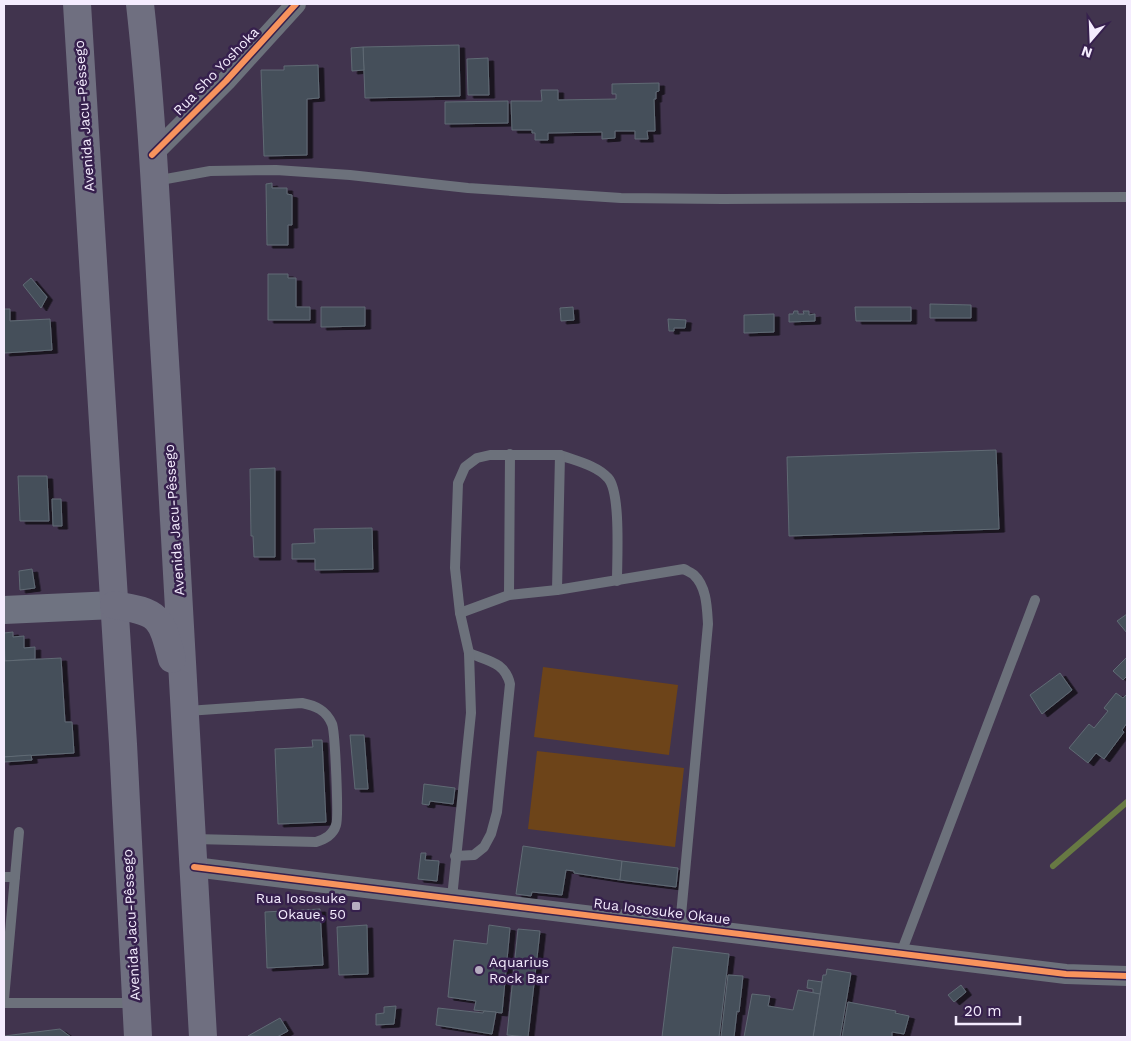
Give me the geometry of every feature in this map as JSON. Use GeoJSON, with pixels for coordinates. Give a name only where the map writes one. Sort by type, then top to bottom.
{"type":"FeatureCollection","features":[{"type":"Feature","properties":{"kind":"highway","name":"Avenida Jacu-Pêssego"},"geometry":{"type":"LineString","coordinates":[[77,4],[123,744],[136,1003],[142,1035]]}},
{"type":"Feature","properties":{"kind":"highway","name":"Avenida Jacu-Pêssego"},"geometry":{"type":"LineString","coordinates":[[140,4],[153,168],[178,576],[203,1037]]}},
{"type":"Feature","properties":{"kind":"highway"},"geometry":{"type":"LineString","coordinates":[[114,605],[148,601],[167,590],[178,576]]}},
{"type":"Feature","properties":{"kind":"highway"},"geometry":{"type":"LineString","coordinates":[[114,605],[140,610],[153,616],[161,623],[165,631],[186,711]]}},
{"type":"Feature","properties":{"kind":"main road"},"geometry":{"type":"LineString","coordinates":[[4,610],[114,605]]}},
{"type":"Feature","properties":{"kind":"street","name":"Rua Sho Yoshoka"},"geometry":{"type":"LineString","coordinates":[[153,168],[226,81],[296,4]]}},
{"type":"Feature","properties":{"kind":"street","name":"Rua Iososuke Okaue"},"geometry":{"type":"LineString","coordinates":[[194,867],[1066,974],[1127,976]]}},
{"type":"Feature","properties":{"kind":"lane"},"geometry":{"type":"LineString","coordinates":[[153,168],[210,171],[285,170],[468,188],[621,198],[1127,197]]}},
{"type":"Feature","properties":{"kind":"lane"},"geometry":{"type":"LineString","coordinates":[[508,595],[510,454]]}},
{"type":"Feature","properties":{"kind":"lane"},"geometry":{"type":"LineString","coordinates":[[452,898],[470,713],[469,653],[460,613],[455,568],[458,483],[465,467],[477,458],[510,454],[560,455],[594,467],[609,479],[616,499],[617,580]]}},
{"type":"Feature","properties":{"kind":"lane"},"geometry":{"type":"LineString","coordinates":[[556,590],[560,455]]}},
{"type":"Feature","properties":{"kind":"lane"},"geometry":{"type":"LineString","coordinates":[[460,613],[508,595],[556,590],[684,569],[695,576],[702,588],[707,607],[708,624],[680,926]]}},
{"type":"Feature","properties":{"kind":"lane"},"geometry":{"type":"LineString","coordinates":[[901,953],[1035,600]]}},
{"type":"Feature","properties":{"kind":"lane"},"geometry":{"type":"LineString","coordinates":[[455,856],[474,854],[484,847],[492,834],[497,812],[510,684],[508,674],[500,666],[469,653]]}},
{"type":"Feature","properties":{"kind":"lane"},"geometry":{"type":"LineString","coordinates":[[186,711],[302,703],[315,706],[325,712],[333,726],[337,809],[336,826],[328,838],[316,842],[193,840]]}},
{"type":"Feature","properties":{"kind":"lane"},"geometry":{"type":"LineString","coordinates":[[4,999],[7,924],[15,877],[19,832]]}},
{"type":"Feature","properties":{"kind":"lane"},"geometry":{"type":"LineString","coordinates":[[4,877],[15,877]]}},
{"type":"Feature","properties":{"kind":"lane"},"geometry":{"type":"LineString","coordinates":[[4,1004],[136,1003]]}},
{"type":"Feature","properties":{"kind":"shaded area"},"geometry":{"type":"Polygon","coordinates":[[[543,667],[678,685],[669,755],[534,737],[543,667]]]}},
{"type":"Feature","properties":{"kind":"shaded area"},"geometry":{"type":"Polygon","coordinates":[[[537,751],[684,768],[675,847],[528,829],[537,751]]]}},
{"type":"Feature","properties":{"kind":"building"},"geometry":{"type":"Polygon","coordinates":[[[459,45],[460,96],[365,98],[363,47],[459,45]]]}},
{"type":"Feature","properties":{"kind":"building"},"geometry":{"type":"Polygon","coordinates":[[[363,47],[364,70],[352,71],[351,48],[363,47]]]}},
{"type":"Feature","properties":{"kind":"building"},"geometry":{"type":"Polygon","coordinates":[[[488,58],[489,95],[468,95],[467,59],[488,58]]]}},
{"type":"Feature","properties":{"kind":"building"},"geometry":{"type":"Polygon","coordinates":[[[318,65],[319,98],[307,99],[307,155],[264,156],[261,70],[284,70],[284,66],[318,65]]]}},
{"type":"Feature","properties":{"kind":"building"},"geometry":{"type":"Polygon","coordinates":[[[659,83],[659,91],[656,92],[656,99],[654,99],[655,131],[647,131],[648,139],[635,139],[635,131],[615,131],[615,138],[602,139],[602,132],[548,133],[548,140],[535,140],[535,133],[532,133],[532,130],[512,130],[511,101],[542,101],[541,90],[558,90],[558,100],[616,99],[616,94],[612,94],[612,84],[659,83]]]}},
{"type":"Feature","properties":{"kind":"building"},"geometry":{"type":"Polygon","coordinates":[[[508,101],[508,123],[445,124],[445,102],[508,101]]]}},
{"type":"Feature","properties":{"kind":"building"},"geometry":{"type":"Polygon","coordinates":[[[272,183],[272,188],[287,188],[287,194],[292,195],[292,225],[288,225],[288,245],[267,245],[266,184],[272,183]]]}},
{"type":"Feature","properties":{"kind":"building"},"geometry":{"type":"Polygon","coordinates":[[[268,274],[288,274],[288,278],[296,278],[296,307],[310,307],[310,320],[268,320],[268,274]]]}},
{"type":"Feature","properties":{"kind":"building"},"geometry":{"type":"Polygon","coordinates":[[[31,278],[47,297],[41,308],[23,285],[31,278]]]}},
{"type":"Feature","properties":{"kind":"building"},"geometry":{"type":"Polygon","coordinates":[[[930,304],[971,305],[971,318],[930,318],[930,304]]]}},
{"type":"Feature","properties":{"kind":"building"},"geometry":{"type":"Polygon","coordinates":[[[321,307],[365,307],[365,326],[321,327],[321,307]]]}},
{"type":"Feature","properties":{"kind":"building"},"geometry":{"type":"Polygon","coordinates":[[[573,307],[574,320],[561,321],[560,308],[573,307]]]}},
{"type":"Feature","properties":{"kind":"building"},"geometry":{"type":"Polygon","coordinates":[[[855,307],[911,307],[911,321],[856,321],[855,307]]]}},
{"type":"Feature","properties":{"kind":"building"},"geometry":{"type":"Polygon","coordinates":[[[4,309],[10,309],[10,321],[50,319],[52,350],[4,353],[4,309]]]}},
{"type":"Feature","properties":{"kind":"building"},"geometry":{"type":"Polygon","coordinates":[[[794,311],[798,311],[798,314],[804,314],[803,311],[809,311],[809,315],[815,314],[815,321],[789,322],[789,314],[793,314],[794,311]]]}},
{"type":"Feature","properties":{"kind":"building"},"geometry":{"type":"Polygon","coordinates":[[[774,314],[774,332],[744,333],[744,315],[774,314]]]}},
{"type":"Feature","properties":{"kind":"building"},"geometry":{"type":"Polygon","coordinates":[[[668,319],[686,320],[685,328],[674,328],[674,331],[669,331],[668,319]]]}},
{"type":"Feature","properties":{"kind":"building"},"geometry":{"type":"Polygon","coordinates":[[[996,450],[999,529],[789,536],[787,457],[996,450]]]}},
{"type":"Feature","properties":{"kind":"building"},"geometry":{"type":"Polygon","coordinates":[[[275,468],[275,557],[254,557],[253,536],[251,536],[250,469],[275,468]]]}},
{"type":"Feature","properties":{"kind":"building"},"geometry":{"type":"Polygon","coordinates":[[[18,476],[47,476],[49,521],[20,521],[18,476]]]}},
{"type":"Feature","properties":{"kind":"building"},"geometry":{"type":"Polygon","coordinates":[[[52,499],[61,499],[62,526],[53,526],[52,499]]]}},
{"type":"Feature","properties":{"kind":"building"},"geometry":{"type":"Polygon","coordinates":[[[372,528],[373,569],[315,570],[315,559],[292,559],[292,544],[315,543],[314,529],[372,528]]]}},
{"type":"Feature","properties":{"kind":"building"},"geometry":{"type":"Polygon","coordinates":[[[32,569],[35,588],[20,590],[19,571],[32,569]]]}},
{"type":"Feature","properties":{"kind":"building"},"geometry":{"type":"Polygon","coordinates":[[[1127,614],[1127,633],[1117,621],[1127,614]]]}},
{"type":"Feature","properties":{"kind":"building"},"geometry":{"type":"Polygon","coordinates":[[[13,632],[13,637],[24,636],[24,648],[35,647],[35,659],[5,661],[4,633],[13,632]]]}},
{"type":"Feature","properties":{"kind":"building"},"geometry":{"type":"Polygon","coordinates":[[[1127,657],[1127,679],[1126,677],[1123,680],[1113,671],[1127,657]]]}},
{"type":"Feature","properties":{"kind":"building"},"geometry":{"type":"Polygon","coordinates":[[[61,658],[65,722],[72,722],[74,753],[4,757],[4,661],[61,658]]]}},
{"type":"Feature","properties":{"kind":"building"},"geometry":{"type":"Polygon","coordinates":[[[1060,673],[1072,690],[1042,714],[1030,695],[1060,673]]]}},
{"type":"Feature","properties":{"kind":"building"},"geometry":{"type":"Polygon","coordinates":[[[1116,693],[1123,698],[1127,694],[1127,723],[1122,730],[1124,732],[1104,759],[1096,753],[1088,763],[1069,748],[1089,724],[1094,728],[1108,711],[1104,708],[1116,693]]]}},
{"type":"Feature","properties":{"kind":"building"},"geometry":{"type":"Polygon","coordinates":[[[350,735],[364,735],[368,789],[355,789],[350,735]]]}},
{"type":"Feature","properties":{"kind":"building"},"geometry":{"type":"Polygon","coordinates":[[[312,740],[322,740],[326,822],[278,824],[275,749],[313,747],[312,740]]]}},
{"type":"Feature","properties":{"kind":"building"},"geometry":{"type":"Polygon","coordinates":[[[31,755],[32,760],[4,762],[4,757],[31,755]]]}},
{"type":"Feature","properties":{"kind":"building"},"geometry":{"type":"Polygon","coordinates":[[[424,784],[455,788],[453,804],[430,801],[429,805],[422,804],[424,784]]]}},
{"type":"Feature","properties":{"kind":"building"},"geometry":{"type":"Polygon","coordinates":[[[523,846],[622,861],[620,880],[566,870],[562,895],[532,892],[531,896],[516,894],[523,846]]]}},
{"type":"Feature","properties":{"kind":"building"},"geometry":{"type":"Polygon","coordinates":[[[421,853],[426,853],[425,860],[439,861],[437,881],[418,879],[421,853]]]}},
{"type":"Feature","properties":{"kind":"building"},"geometry":{"type":"Polygon","coordinates":[[[622,861],[678,868],[676,887],[620,880],[622,861]]]}},
{"type":"Feature","properties":{"kind":"building"},"geometry":{"type":"Polygon","coordinates":[[[320,909],[323,965],[267,968],[265,912],[320,909]]]}},
{"type":"Feature","properties":{"kind":"building"},"geometry":{"type":"Polygon","coordinates":[[[367,925],[368,974],[339,975],[337,927],[367,925]]]}},
{"type":"Feature","properties":{"kind":"building","name":"Aquarius Rock Bar"},"geometry":{"type":"Polygon","coordinates":[[[489,925],[510,928],[502,1013],[474,1010],[476,1001],[448,997],[454,940],[487,944],[489,925]]]}},
{"type":"Feature","properties":{"kind":"building"},"geometry":{"type":"Polygon","coordinates":[[[518,929],[540,931],[528,1037],[507,1035],[518,929]]]}},
{"type":"Feature","properties":{"kind":"building"},"geometry":{"type":"Polygon","coordinates":[[[673,947],[729,954],[719,1037],[662,1037],[673,947]]]}},
{"type":"Feature","properties":{"kind":"building"},"geometry":{"type":"Polygon","coordinates":[[[827,969],[851,973],[840,1037],[813,1037],[823,975],[826,975],[827,969]]]}},
{"type":"Feature","properties":{"kind":"building"},"geometry":{"type":"Polygon","coordinates":[[[728,975],[743,976],[739,1012],[737,1011],[734,1037],[721,1037],[728,975]]]}},
{"type":"Feature","properties":{"kind":"building"},"geometry":{"type":"Polygon","coordinates":[[[808,980],[822,982],[820,994],[813,993],[813,989],[807,988],[808,980]]]}},
{"type":"Feature","properties":{"kind":"building"},"geometry":{"type":"Polygon","coordinates":[[[961,985],[966,992],[954,1002],[948,995],[961,985]]]}},
{"type":"Feature","properties":{"kind":"building"},"geometry":{"type":"Polygon","coordinates":[[[798,990],[820,994],[813,1037],[744,1037],[752,994],[770,996],[768,1006],[793,1010],[798,990]]]}},
{"type":"Feature","properties":{"kind":"building"},"geometry":{"type":"Polygon","coordinates":[[[848,1002],[896,1011],[895,1013],[909,1016],[904,1034],[892,1032],[892,1037],[842,1037],[848,1002]]]}},
{"type":"Feature","properties":{"kind":"building"},"geometry":{"type":"Polygon","coordinates":[[[396,1006],[394,1024],[376,1025],[376,1014],[384,1013],[384,1007],[396,1006]]]}},
{"type":"Feature","properties":{"kind":"building"},"geometry":{"type":"Polygon","coordinates":[[[438,1008],[483,1013],[484,1011],[496,1012],[492,1034],[436,1025],[438,1008]]]}},
{"type":"Feature","properties":{"kind":"building"},"geometry":{"type":"Polygon","coordinates":[[[280,1018],[288,1031],[277,1037],[248,1036],[280,1018]]]}},
{"type":"Feature","properties":{"kind":"building"},"geometry":{"type":"Polygon","coordinates":[[[60,1029],[71,1037],[4,1037],[4,1036],[60,1029]]]}},
{"type":"Feature","properties":{"kind":"waterway"},"geometry":{"type":"LineString","coordinates":[[1053,866],[1127,802]]}},
{"type":"Feature","properties":{"kind":"cycle path"},"geometry":{"type":"LineString","coordinates":[[152,155],[226,81],[296,4]]}},
{"type":"Feature","properties":{"kind":"cycle path"},"geometry":{"type":"LineString","coordinates":[[194,867],[1066,974],[1127,976]]}},
{"type":"Feature","properties":{"kind":"place","name":"Rua Iososuke Okaue, 50"},"geometry":{"type":"Point","coordinates":[356,906]}},
{"type":"Feature","properties":{"kind":"place","name":"Aquarius Rock Bar"},"geometry":{"type":"Point","coordinates":[479,970]}}]}
